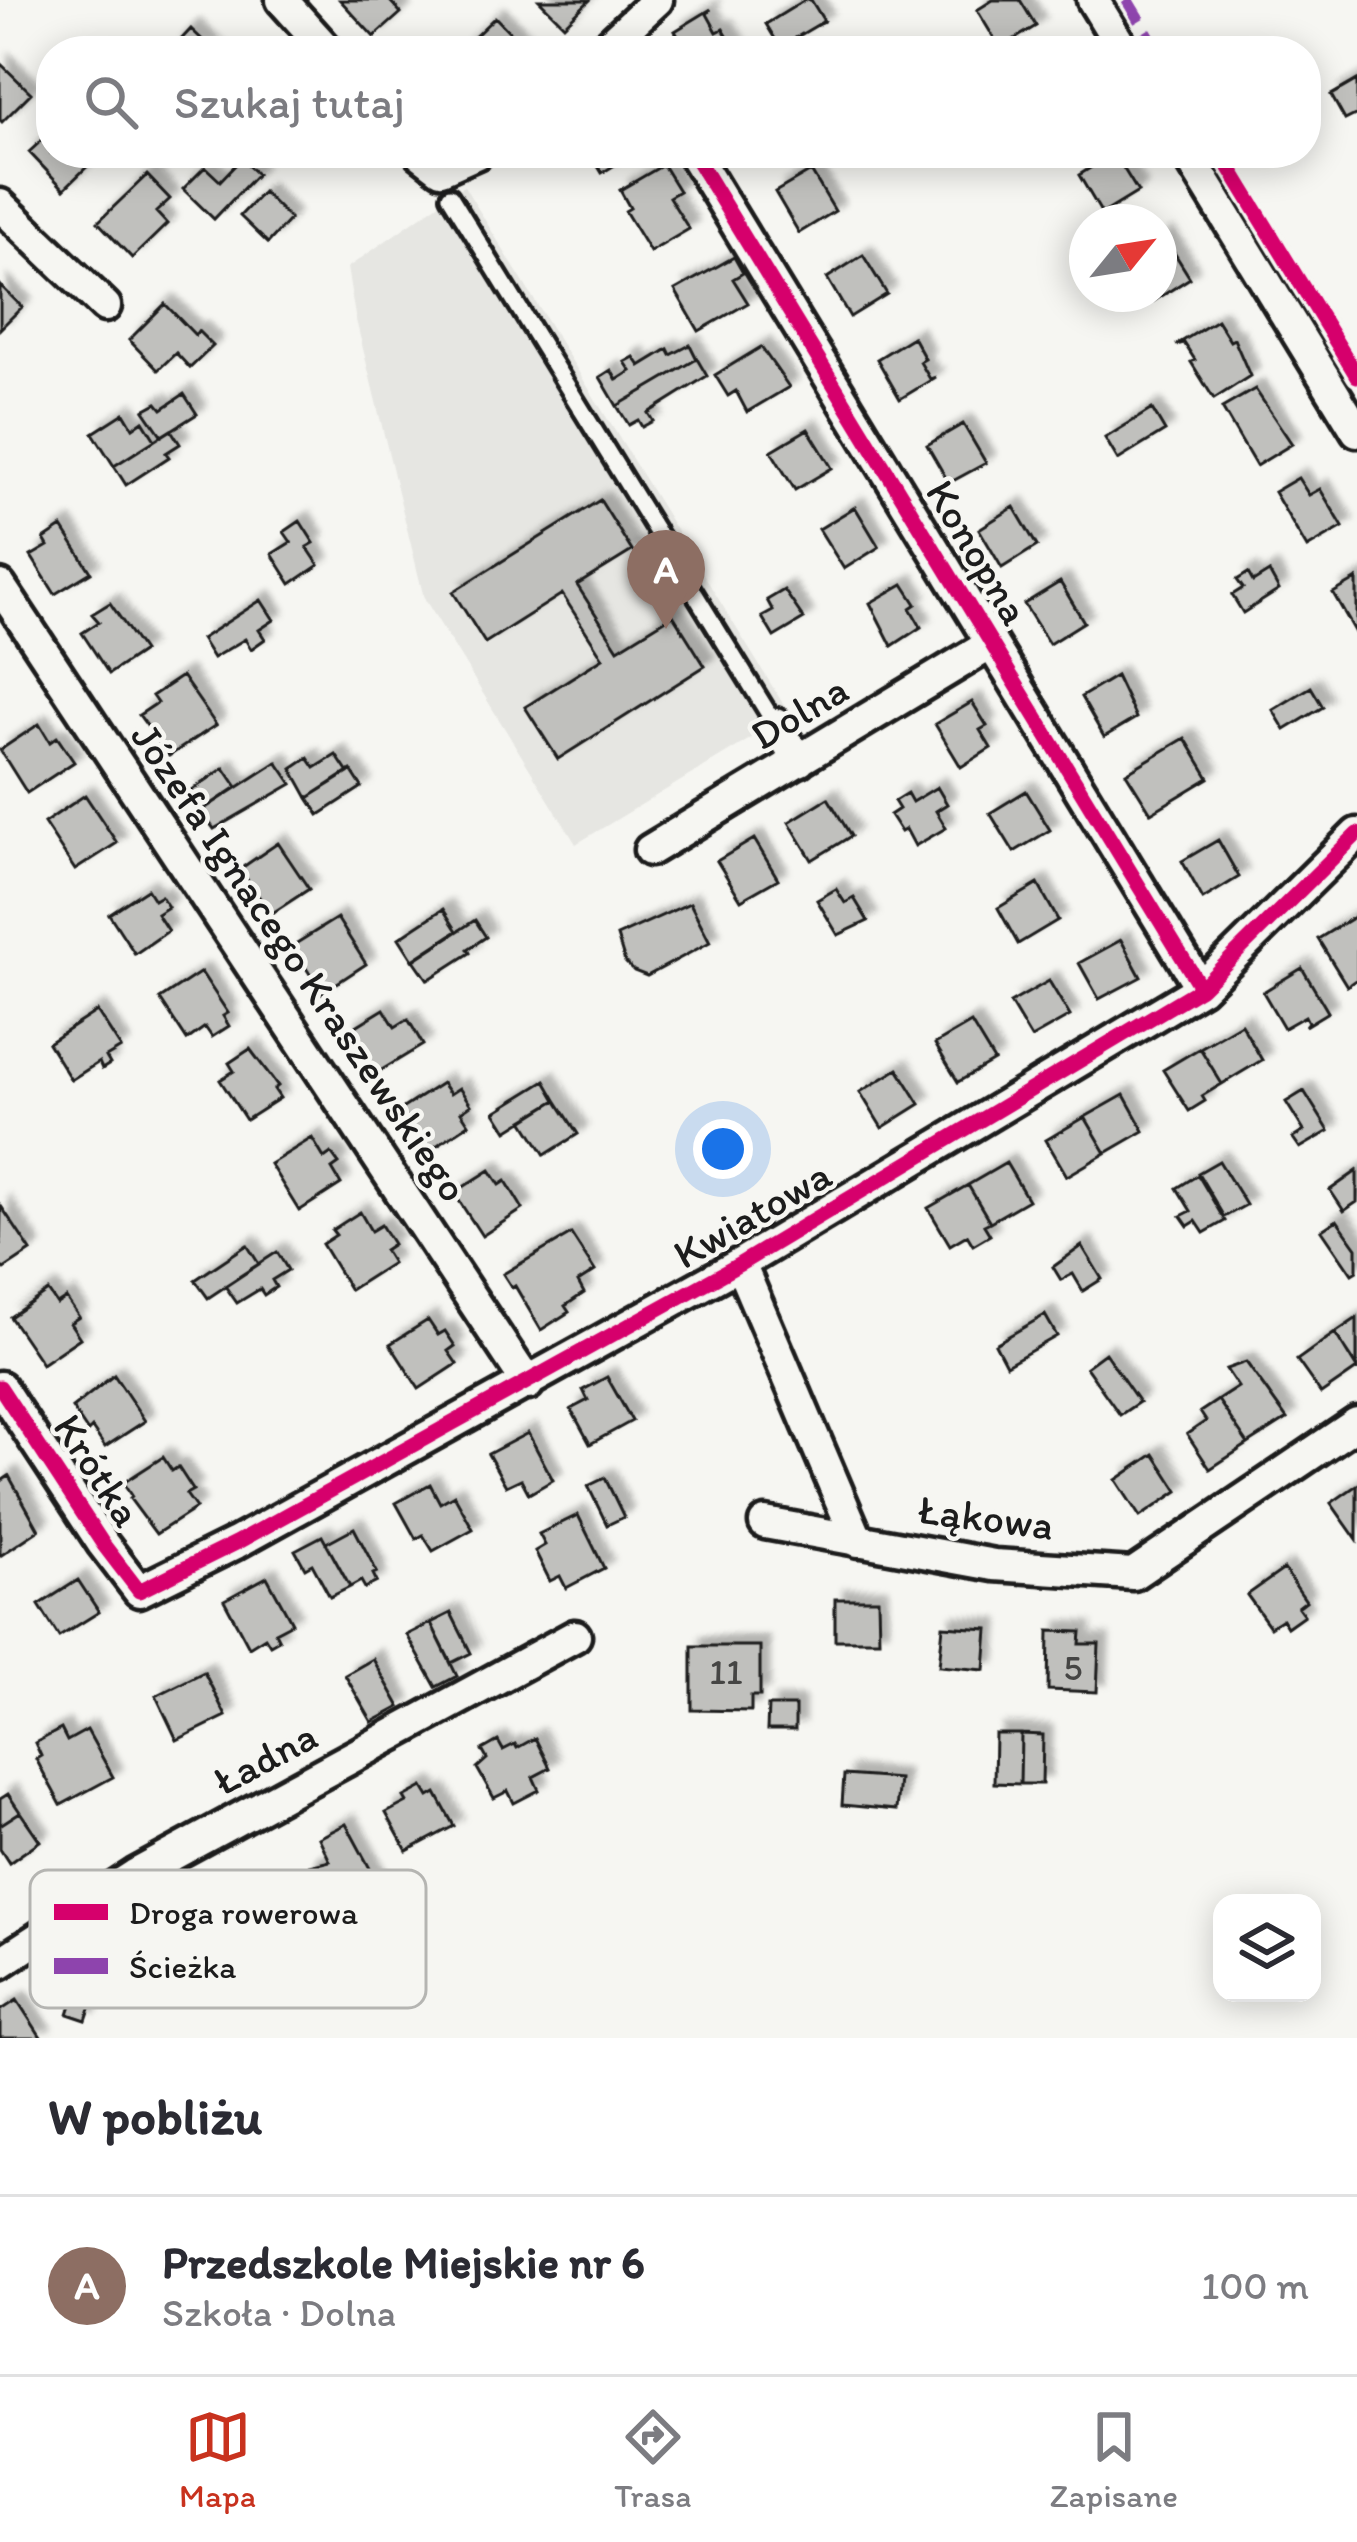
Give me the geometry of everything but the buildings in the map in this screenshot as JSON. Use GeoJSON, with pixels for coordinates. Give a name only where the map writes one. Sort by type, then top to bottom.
{"type":"FeatureCollection","features":[{"type":"Feature","properties":{"kind":"street"},"geometry":{"type":"LineString","coordinates":[[282,0],[314,36]]}},
{"type":"Feature","properties":{"kind":"street"},"geometry":{"type":"LineString","coordinates":[[626,36],[657,0]]}},
{"type":"Feature","properties":{"kind":"street"},"geometry":{"type":"LineString","coordinates":[[1093,0],[1115,36]]}},
{"type":"Feature","properties":{"kind":"street","name":"Konopna"},"geometry":{"type":"LineString","coordinates":[[702,168],[1201,988]]}},
{"type":"Feature","properties":{"kind":"street"},"geometry":{"type":"LineString","coordinates":[[1196,168],[1357,431]]}},
{"type":"Feature","properties":{"kind":"street"},"geometry":{"type":"LineString","coordinates":[[0,205],[105,306]]}},
{"type":"Feature","properties":{"kind":"street","name":"Józefa Ignacego Kraszewskiego"},"geometry":{"type":"LineString","coordinates":[[0,586],[528,1384]]}},
{"type":"Feature","properties":{"kind":"street","name":"Dolna"},"geometry":{"type":"LineString","coordinates":[[650,850],[992,644]]}},
{"type":"Feature","properties":{"kind":"street"},"geometry":{"type":"LineString","coordinates":[[775,724],[799,761]]}},
{"type":"Feature","properties":{"kind":"street","name":"Kwiatowa"},"geometry":{"type":"LineString","coordinates":[[139,1591],[528,1384],[740,1264],[1201,988],[1357,834]]}},
{"type":"Feature","properties":{"kind":"street","name":"Łąkowa"},"geometry":{"type":"LineString","coordinates":[[740,1264],[858,1541],[994,1565],[1133,1574],[1357,1423]]}},
{"type":"Feature","properties":{"kind":"street","name":"Krótka"},"geometry":{"type":"LineString","coordinates":[[0,1387],[139,1591]]}},
{"type":"Feature","properties":{"kind":"street"},"geometry":{"type":"LineString","coordinates":[[765,1523],[858,1541]]}},
{"type":"Feature","properties":{"kind":"street","name":"Ładna"},"geometry":{"type":"LineString","coordinates":[[144,1870],[575,1636]]}},
{"type":"Feature","properties":{"kind":"street","name":"Ładna"},"geometry":{"type":"LineString","coordinates":[[0,1963],[30,1943]]}},
{"type":"Feature","properties":{"kind":"lane"},"geometry":{"type":"LineString","coordinates":[[437,173],[775,724]]}},
{"type":"Feature","properties":{"kind":"shaded area"},"geometry":{"type":"Polygon","coordinates":[[[464,186],[790,715],[576,844],[424,598],[355,316],[347,268],[464,186]]]}},
{"type":"Feature","properties":{"kind":"marked path"},"geometry":{"type":"LineString","coordinates":[[1127,0],[1149,36]]}},
{"type":"Feature","properties":{"kind":"cycle path"},"geometry":{"type":"LineString","coordinates":[[702,168],[1201,988]]}},
{"type":"Feature","properties":{"kind":"cycle path"},"geometry":{"type":"LineString","coordinates":[[1230,168],[1357,376]]}},
{"type":"Feature","properties":{"kind":"cycle path"},"geometry":{"type":"LineString","coordinates":[[0,1387],[139,1591],[236,1543],[740,1264],[1201,988],[1357,834]]}},
{"type":"Feature","properties":{"kind":"place","name":"Przedszkole Miejskie nr 6"},"geometry":{"type":"Point","coordinates":[666,629]}}]}
